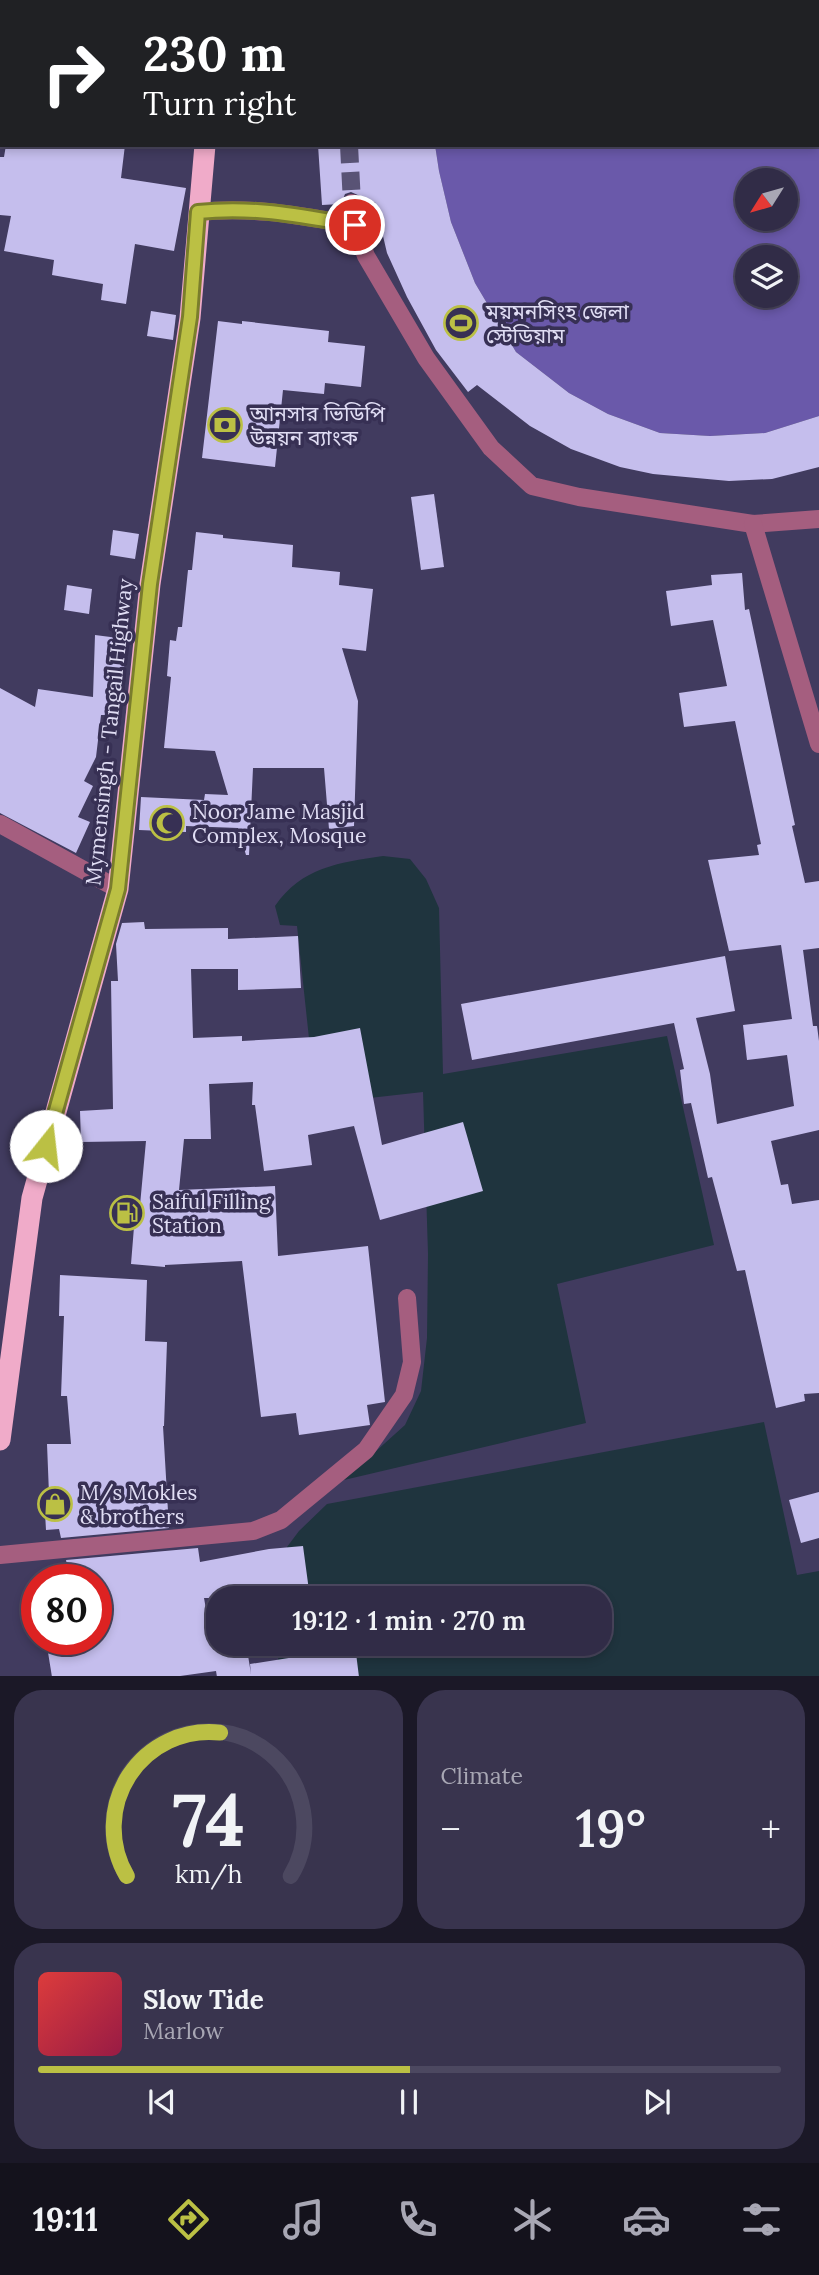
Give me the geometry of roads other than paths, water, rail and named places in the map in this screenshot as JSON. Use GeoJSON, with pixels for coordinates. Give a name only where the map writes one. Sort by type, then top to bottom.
{"type":"FeatureCollection","features":[{"type":"Feature","properties":{"kind":"highway","name":"Mymensingh - Tangail Highway"},"geometry":{"type":"LineString","coordinates":[[0,1440],[32,1198],[118,889],[150,584],[190,317],[205,147]]}},
{"type":"Feature","properties":{"kind":"street"},"geometry":{"type":"LineString","coordinates":[[352,203],[355,225],[366,256],[426,358],[491,448],[532,486],[579,497],[753,524],[819,519]]}},
{"type":"Feature","properties":{"kind":"street"},"geometry":{"type":"LineString","coordinates":[[198,212],[231,208],[260,209],[355,225]]}},
{"type":"Feature","properties":{"kind":"street"},"geometry":{"type":"LineString","coordinates":[[753,524],[819,744]]}},
{"type":"Feature","properties":{"kind":"street"},"geometry":{"type":"LineString","coordinates":[[0,824],[118,889]]}},
{"type":"Feature","properties":{"kind":"street"},"geometry":{"type":"LineString","coordinates":[[0,1555],[253,1531],[281,1520],[366,1450],[404,1395],[412,1362],[408,1298]]}},
{"type":"Feature","properties":{"kind":"water"},"geometry":{"type":"Polygon","coordinates":[[[383,856],[410,859],[426,879],[439,908],[443,1074],[667,1036],[714,1245],[557,1284],[586,1423],[344,1480],[405,1425],[421,1391],[427,1338],[428,1254],[423,1092],[316,1104],[297,926],[280,925],[275,906],[286,893],[309,875],[351,861],[383,856]]]}},
{"type":"Feature","properties":{"kind":"water"},"geometry":{"type":"Polygon","coordinates":[[[764,1422],[797,1575],[819,1571],[819,1676],[259,1676],[275,1665],[280,1656],[612,1656],[612,1586],[287,1586],[287,1547],[299,1531],[327,1504],[764,1422]]]}},
{"type":"Feature","properties":{"kind":"tunnel"},"geometry":{"type":"LineString","coordinates":[[349,147],[352,203]]}},
{"type":"Feature","properties":{"kind":"place","name":"ময়মনসিংহ জেলা স্টেডিয়াম"},"geometry":{"type":"Point","coordinates":[461,323]}},
{"type":"Feature","properties":{"kind":"place","name":"আনসার ভিডিপি উন্নয়ন ব্যাংক"},"geometry":{"type":"Point","coordinates":[225,425]}},
{"type":"Feature","properties":{"kind":"place","name":"Noor Jame Masjid Complex, Mosque"},"geometry":{"type":"Point","coordinates":[167,823]}},
{"type":"Feature","properties":{"kind":"place","name":"Saiful Filling Station"},"geometry":{"type":"Point","coordinates":[127,1213]}},
{"type":"Feature","properties":{"kind":"place","name":"M/s Mokles & brothers"},"geometry":{"type":"Point","coordinates":[55,1504]}}]}
